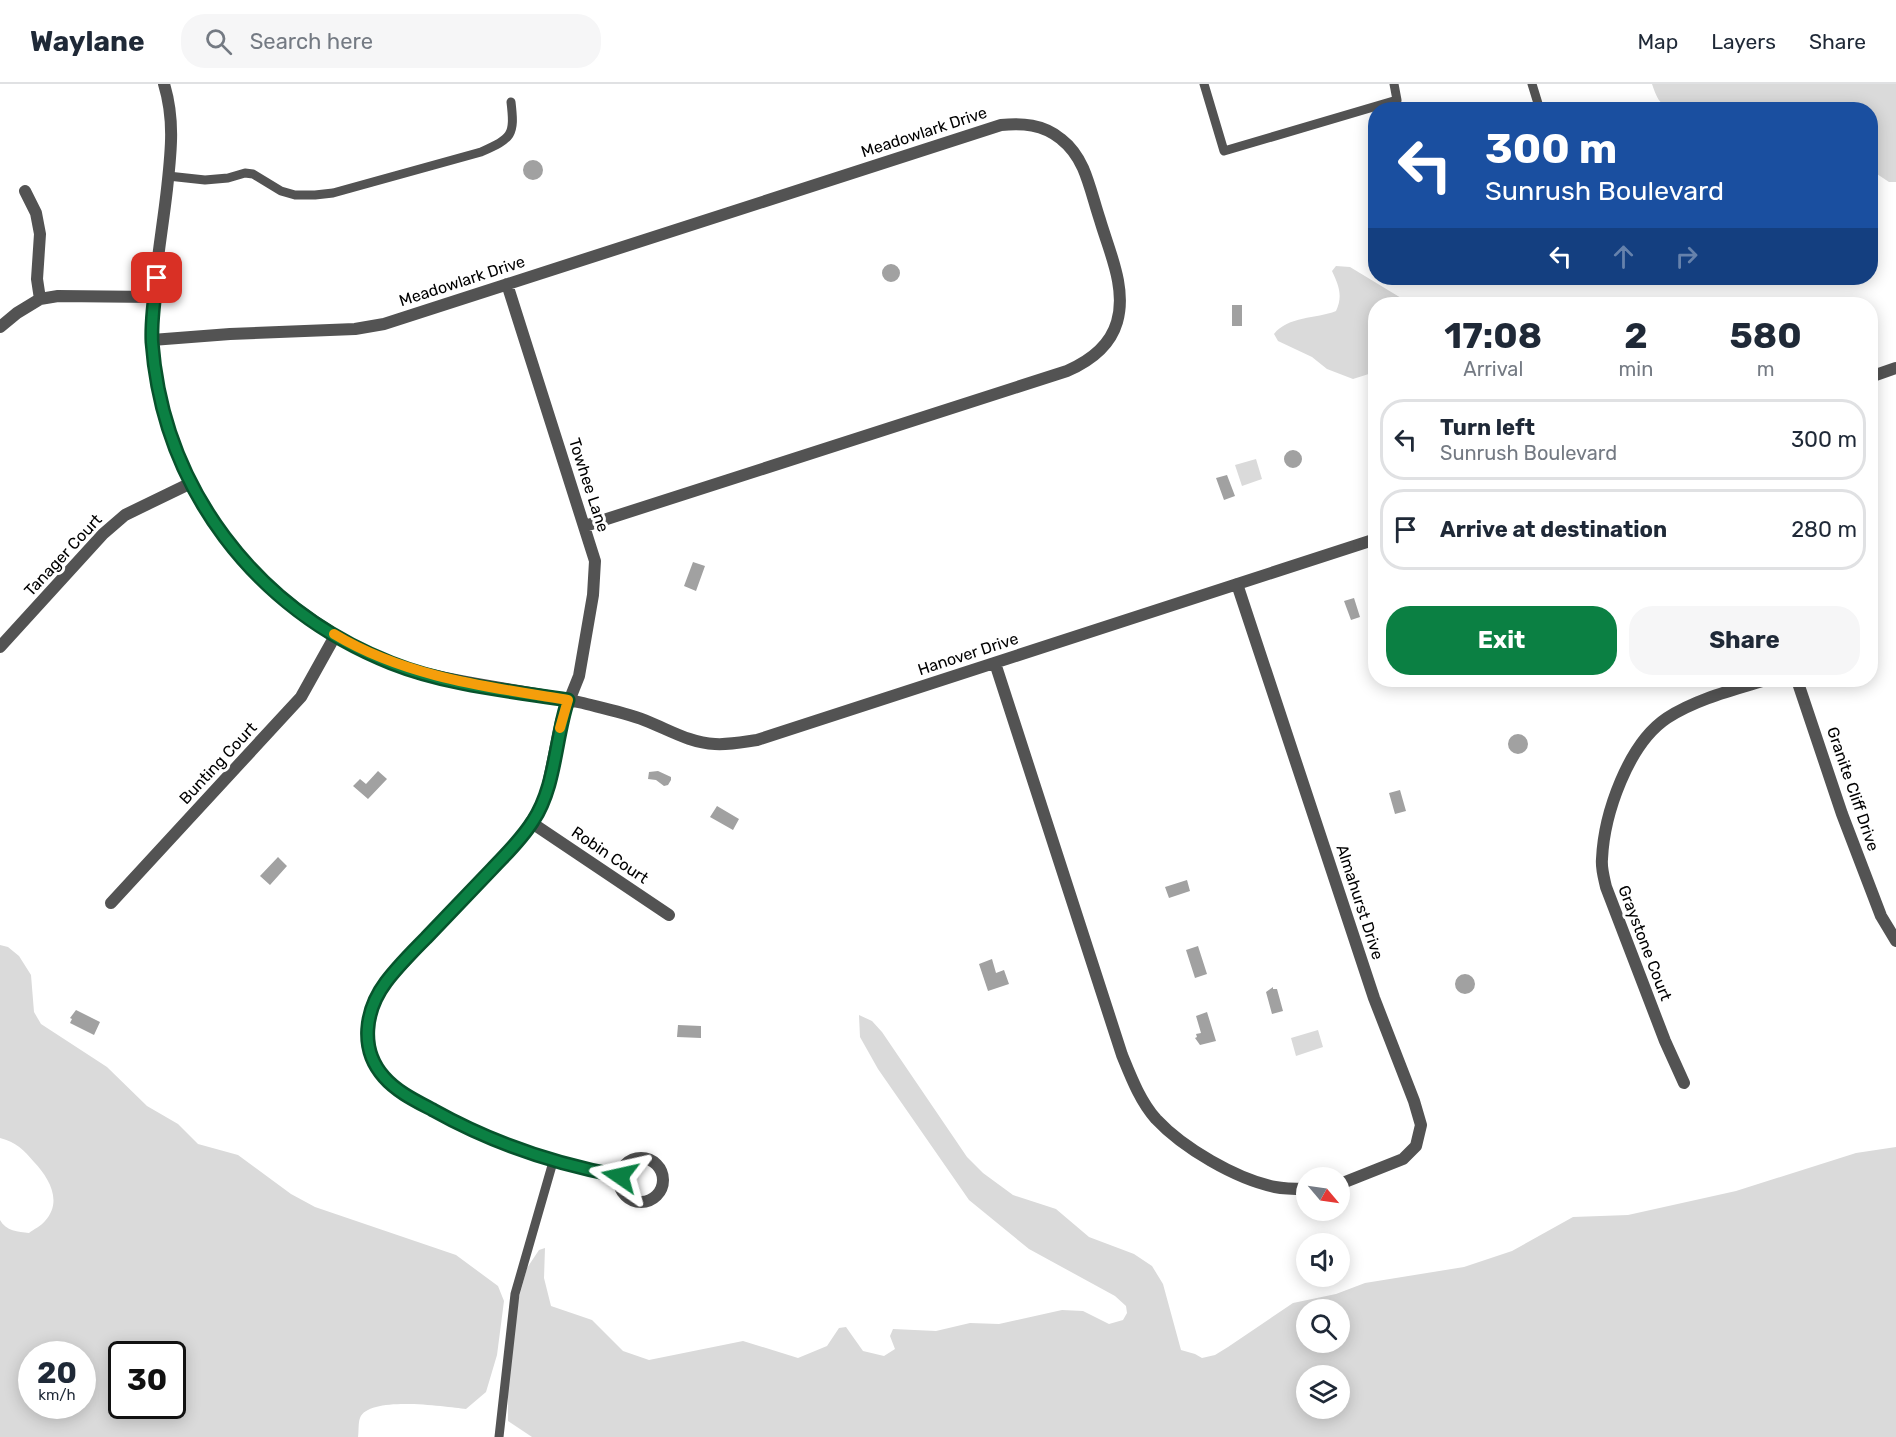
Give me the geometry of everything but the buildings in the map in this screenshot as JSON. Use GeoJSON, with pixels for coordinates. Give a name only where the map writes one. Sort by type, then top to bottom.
{"type":"FeatureCollection","features":[{"type":"Feature","properties":{"kind":"street","name":"Hanover Drive"},"geometry":{"type":"LineString","coordinates":[[164,84],[173,132],[154,297],[152,340],[157,380],[168,426],[191,483],[214,524],[243,561],[287,602],[335,636],[358,648],[414,670],[449,679],[568,700],[630,715],[693,741],[735,744],[757,740],[1368,542]]}},
{"type":"Feature","properties":{"kind":"street","name":"Meadowlark Drive"},"geometry":{"type":"LineString","coordinates":[[152,340],[355,329],[402,318],[1001,125],[1032,125],[1050,131],[1060,138],[1077,157],[1091,191],[1120,295],[1120,308],[1113,332],[1099,352],[1078,366],[585,526]]}},
{"type":"Feature","properties":{"kind":"street"},"geometry":{"type":"LineString","coordinates":[[25,191],[36,213],[40,234],[37,279],[40,299]]}},
{"type":"Feature","properties":{"kind":"street","name":"Towhee Lane"},"geometry":{"type":"LineString","coordinates":[[507,284],[595,561],[595,577],[579,676],[561,721],[546,794],[532,823],[509,851],[385,983],[370,1012],[367,1027],[368,1041],[371,1055],[378,1069],[396,1088],[475,1132],[553,1162],[620,1176]]}},
{"type":"Feature","properties":{"kind":"street"},"geometry":{"type":"LineString","coordinates":[[0,327],[40,299],[58,296],[154,297]]}},
{"type":"Feature","properties":{"kind":"street"},"geometry":{"type":"LineString","coordinates":[[1878,374],[1896,368]]}},
{"type":"Feature","properties":{"kind":"street","name":"Tanager Court"},"geometry":{"type":"LineString","coordinates":[[0,647],[103,534],[125,515],[191,483]]}},
{"type":"Feature","properties":{"kind":"street","name":"Almahurst Drive"},"geometry":{"type":"LineString","coordinates":[[1237,584],[1374,998],[1421,1125],[1416,1146],[1403,1159],[1350,1180]]}},
{"type":"Feature","properties":{"kind":"street","name":"Bunting Court"},"geometry":{"type":"LineString","coordinates":[[111,903],[301,697],[335,636]]}},
{"type":"Feature","properties":{"kind":"street"},"geometry":{"type":"LineString","coordinates":[[995,663],[1122,1054],[1146,1106],[1173,1135],[1223,1166],[1274,1187],[1296,1188]]}},
{"type":"Feature","properties":{"kind":"street","name":"Graystone Court"},"geometry":{"type":"LineString","coordinates":[[1684,1083],[1605,887],[1601,862],[1604,838],[1610,813],[1628,766],[1639,746],[1653,729],[1668,717],[1684,709],[1746,687]]}},
{"type":"Feature","properties":{"kind":"street","name":"Granite Cliff Drive"},"geometry":{"type":"LineString","coordinates":[[1799,687],[1842,814],[1881,916],[1896,941]]}},
{"type":"Feature","properties":{"kind":"street","name":"Robin Court"},"geometry":{"type":"LineString","coordinates":[[532,823],[669,915]]}},
{"type":"Feature","properties":{"kind":"lane"},"geometry":{"type":"LineString","coordinates":[[1204,84],[1224,151],[1368,108]]}},
{"type":"Feature","properties":{"kind":"lane"},"geometry":{"type":"LineString","coordinates":[[1389,102],[1396,100],[1394,84]]}},
{"type":"Feature","properties":{"kind":"lane"},"geometry":{"type":"LineString","coordinates":[[1532,84],[1538,102]]}},
{"type":"Feature","properties":{"kind":"lane"},"geometry":{"type":"LineString","coordinates":[[168,176],[205,180],[228,178],[245,173],[253,174],[281,191],[295,195],[333,193],[481,152],[503,142],[510,134],[513,124],[511,102]]}},
{"type":"Feature","properties":{"kind":"lane"},"geometry":{"type":"LineString","coordinates":[[499,1437],[515,1294],[553,1162]]}},
{"type":"Feature","properties":{"kind":"shaded area"},"geometry":{"type":"Polygon","coordinates":[[[1652,84],[1896,84],[1896,182],[1889,182],[1878,175],[1878,102],[1660,102],[1652,84]]]}},
{"type":"Feature","properties":{"kind":"shaded area"},"geometry":{"type":"Polygon","coordinates":[[[533,160],[540,163],[543,170],[540,177],[533,180],[526,177],[523,170],[526,163],[533,160]]]}},
{"type":"Feature","properties":{"kind":"shaded area"},"geometry":{"type":"Polygon","coordinates":[[[891,264],[897,267],[900,273],[897,279],[891,282],[885,279],[882,273],[885,267],[891,264]]]}},
{"type":"Feature","properties":{"kind":"shaded area"},"geometry":{"type":"Polygon","coordinates":[[[1336,266],[1350,267],[1368,278],[1368,285],[1380,285],[1399,297],[1368,297],[1368,374],[1353,379],[1327,369],[1312,357],[1278,341],[1274,334],[1294,321],[1336,311],[1339,291],[1332,271],[1336,266]]]}},
{"type":"Feature","properties":{"kind":"shaded area"},"geometry":{"type":"Polygon","coordinates":[[[1232,305],[1242,305],[1242,326],[1232,326],[1232,305]]]}},
{"type":"Feature","properties":{"kind":"shaded area"},"geometry":{"type":"Polygon","coordinates":[[[1293,450],[1299,453],[1302,459],[1299,465],[1293,468],[1287,465],[1284,459],[1287,453],[1293,450]]]}},
{"type":"Feature","properties":{"kind":"shaded area"},"geometry":{"type":"Polygon","coordinates":[[[1256,459],[1262,479],[1242,486],[1235,465],[1256,459]]]}},
{"type":"Feature","properties":{"kind":"shaded area"},"geometry":{"type":"Polygon","coordinates":[[[1227,475],[1235,496],[1224,500],[1216,478],[1227,475]]]}},
{"type":"Feature","properties":{"kind":"shaded area"},"geometry":{"type":"Polygon","coordinates":[[[693,562],[705,566],[696,591],[684,586],[693,562]]]}},
{"type":"Feature","properties":{"kind":"shaded area"},"geometry":{"type":"Polygon","coordinates":[[[1354,598],[1360,617],[1351,620],[1344,601],[1354,598]]]}},
{"type":"Feature","properties":{"kind":"shaded area"},"geometry":{"type":"Polygon","coordinates":[[[1518,734],[1525,737],[1528,744],[1525,751],[1518,754],[1511,751],[1508,744],[1511,737],[1518,734]]]}},
{"type":"Feature","properties":{"kind":"shaded area"},"geometry":{"type":"Polygon","coordinates":[[[378,771],[387,779],[368,799],[353,786],[360,779],[366,784],[378,771]]]}},
{"type":"Feature","properties":{"kind":"shaded area"},"geometry":{"type":"Polygon","coordinates":[[[658,771],[671,777],[668,785],[664,786],[656,780],[648,779],[649,772],[658,771]]]}},
{"type":"Feature","properties":{"kind":"shaded area"},"geometry":{"type":"Polygon","coordinates":[[[1400,790],[1406,811],[1395,814],[1389,793],[1400,790]]]}},
{"type":"Feature","properties":{"kind":"shaded area"},"geometry":{"type":"Polygon","coordinates":[[[717,806],[739,819],[733,830],[710,817],[717,806]]]}},
{"type":"Feature","properties":{"kind":"shaded area"},"geometry":{"type":"Polygon","coordinates":[[[278,857],[287,866],[270,885],[260,876],[278,857]]]}},
{"type":"Feature","properties":{"kind":"shaded area"},"geometry":{"type":"Polygon","coordinates":[[[1187,880],[1190,891],[1169,898],[1165,887],[1187,880]]]}},
{"type":"Feature","properties":{"kind":"shaded area"},"geometry":{"type":"Polygon","coordinates":[[[0,945],[8,947],[19,956],[31,975],[34,1012],[41,1024],[107,1067],[147,1106],[178,1124],[198,1144],[238,1155],[291,1194],[315,1207],[456,1255],[498,1286],[504,1301],[497,1355],[486,1392],[466,1409],[409,1404],[378,1407],[366,1411],[360,1418],[358,1437],[0,1437],[0,1220],[9,1229],[29,1233],[43,1223],[53,1206],[52,1190],[45,1175],[23,1150],[0,1138],[0,945]]]}},
{"type":"Feature","properties":{"kind":"shaded area"},"geometry":{"type":"Polygon","coordinates":[[[1198,946],[1207,974],[1195,978],[1186,950],[1198,946]]]}},
{"type":"Feature","properties":{"kind":"shaded area"},"geometry":{"type":"Polygon","coordinates":[[[992,959],[996,973],[1004,970],[1009,984],[988,991],[979,964],[992,959]]]}},
{"type":"Feature","properties":{"kind":"shaded area"},"geometry":{"type":"Polygon","coordinates":[[[1465,974],[1472,977],[1475,984],[1472,991],[1465,994],[1458,991],[1455,984],[1458,977],[1465,974]]]}},
{"type":"Feature","properties":{"kind":"shaded area"},"geometry":{"type":"Polygon","coordinates":[[[1273,987],[1277,989],[1283,1011],[1272,1014],[1266,992],[1273,987]]]}},
{"type":"Feature","properties":{"kind":"shaded area"},"geometry":{"type":"Polygon","coordinates":[[[76,1010],[100,1022],[94,1035],[70,1023],[72,1019],[70,1018],[76,1010]]]}},
{"type":"Feature","properties":{"kind":"shaded area"},"geometry":{"type":"Polygon","coordinates":[[[1207,1012],[1216,1041],[1200,1045],[1195,1038],[1196,1034],[1201,1033],[1196,1016],[1207,1012]]]}},
{"type":"Feature","properties":{"kind":"shaded area"},"geometry":{"type":"Polygon","coordinates":[[[859,1015],[872,1021],[882,1032],[967,1157],[983,1173],[1013,1195],[1056,1209],[1089,1237],[1134,1254],[1152,1266],[1163,1284],[1181,1350],[1202,1358],[1215,1355],[1296,1302],[1296,1353],[1350,1353],[1350,1299],[1312,1299],[1336,1294],[1365,1283],[1464,1267],[1512,1251],[1573,1217],[1628,1215],[1736,1191],[1856,1153],[1896,1147],[1896,1437],[532,1437],[508,1421],[508,1362],[517,1305],[527,1268],[539,1250],[545,1248],[544,1278],[551,1306],[592,1320],[623,1351],[649,1360],[743,1341],[798,1358],[827,1346],[839,1328],[846,1327],[863,1351],[884,1356],[895,1349],[890,1336],[893,1329],[936,1331],[970,1323],[999,1324],[1062,1310],[1083,1311],[1109,1324],[1123,1320],[1127,1313],[1126,1306],[1115,1296],[1029,1249],[969,1200],[878,1069],[860,1037],[859,1015]]]}},
{"type":"Feature","properties":{"kind":"shaded area"},"geometry":{"type":"Polygon","coordinates":[[[678,1025],[701,1026],[701,1038],[677,1037],[678,1025]]]}},
{"type":"Feature","properties":{"kind":"shaded area"},"geometry":{"type":"Polygon","coordinates":[[[1318,1030],[1323,1047],[1296,1056],[1291,1038],[1318,1030]]]}},
{"type":"Feature","properties":{"kind":"slow traffic"},"geometry":{"type":"LineString","coordinates":[[334,634],[391,663],[414,670],[449,679],[568,700],[560,728]]}},
{"type":"Feature","properties":{"kind":"route"},"geometry":{"type":"LineString","coordinates":[[157,278],[152,340],[157,380],[168,426],[176,449],[202,504],[227,543],[243,561],[287,602],[307,617],[335,636],[391,663],[449,679],[568,700],[561,721],[546,794],[540,810],[509,851],[385,983],[370,1012],[367,1027],[368,1041],[371,1055],[384,1078],[409,1097],[449,1119],[497,1142],[553,1162],[620,1176]]}}]}
